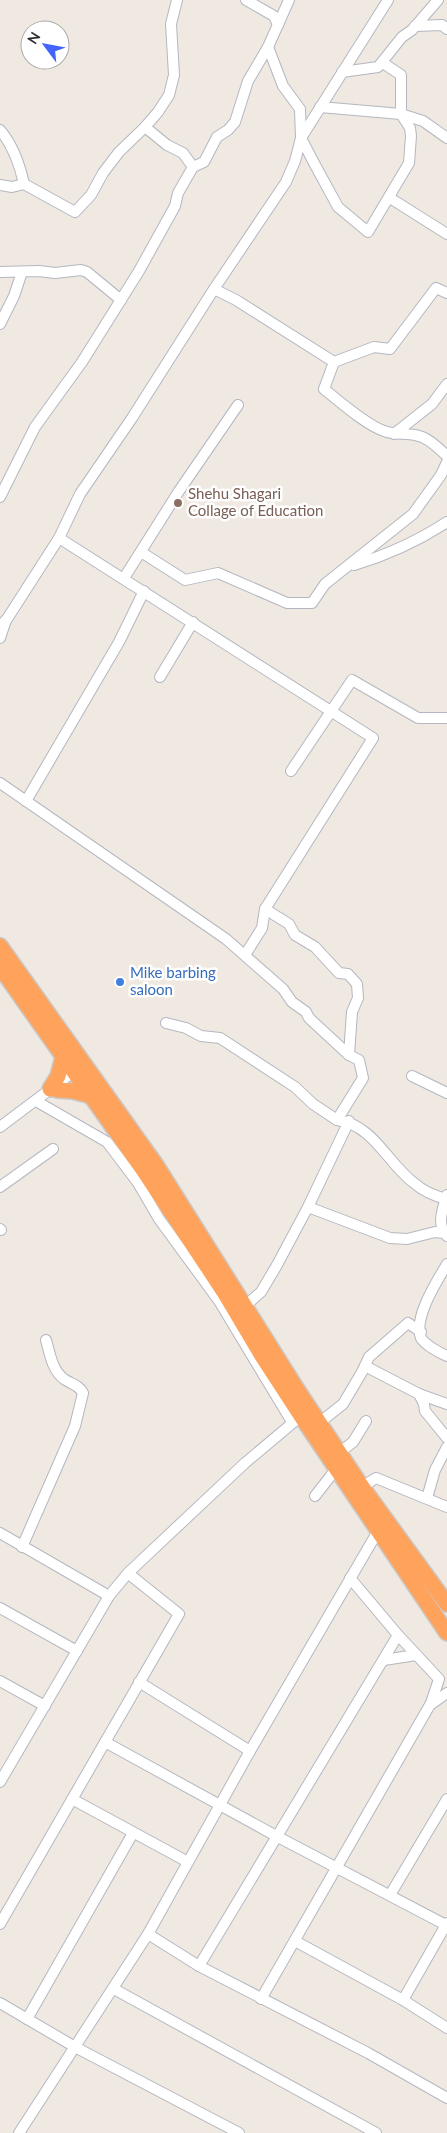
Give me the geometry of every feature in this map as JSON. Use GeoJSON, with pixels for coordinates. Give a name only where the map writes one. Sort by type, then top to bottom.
{"type":"FeatureCollection","features":[{"type":"Feature","properties":{"kind":"highway"},"geometry":{"type":"LineString","coordinates":[[0,946],[81,1070],[156,1165],[319,1423],[362,1487],[447,1604]]}},
{"type":"Feature","properties":{"kind":"highway"},"geometry":{"type":"LineString","coordinates":[[0,967],[63,1057],[81,1070],[92,1096],[224,1292],[296,1419],[336,1468],[447,1633]]}},
{"type":"Feature","properties":{"kind":"highway"},"geometry":{"type":"LineString","coordinates":[[46,1095],[58,1076],[63,1057]]}},
{"type":"Feature","properties":{"kind":"highway"},"geometry":{"type":"LineString","coordinates":[[46,1095],[72,1091],[92,1096]]}},
{"type":"Feature","properties":{"kind":"street"},"geometry":{"type":"LineString","coordinates":[[0,186],[12,187],[24,184],[75,212],[91,195],[103,173],[118,152],[145,127],[158,112],[169,94],[174,75],[171,24],[177,0]]}},
{"type":"Feature","properties":{"kind":"street"},"geometry":{"type":"LineString","coordinates":[[246,0],[274,16],[278,25]]}},
{"type":"Feature","properties":{"kind":"street"},"geometry":{"type":"LineString","coordinates":[[0,496],[35,427],[82,362],[121,300],[175,206],[178,193],[193,167],[204,162],[218,138],[235,122],[248,81],[268,47],[289,0]]}},
{"type":"Feature","properties":{"kind":"street"},"geometry":{"type":"LineString","coordinates":[[301,138],[388,0]]}},
{"type":"Feature","properties":{"kind":"street"},"geometry":{"type":"LineString","coordinates":[[342,72],[378,67],[399,41],[438,0]]}},
{"type":"Feature","properties":{"kind":"street"},"geometry":{"type":"LineString","coordinates":[[415,26],[442,26],[447,29]]}},
{"type":"Feature","properties":{"kind":"street"},"geometry":{"type":"LineString","coordinates":[[0,638],[4,622],[59,538],[80,494],[132,418],[214,289],[286,182],[295,161],[301,138],[300,109],[283,86],[268,47]]}},
{"type":"Feature","properties":{"kind":"street"},"geometry":{"type":"LineString","coordinates":[[301,138],[338,207],[368,232],[390,198],[409,163],[411,141],[410,128],[401,114],[401,75],[383,63]]}},
{"type":"Feature","properties":{"kind":"street"},"geometry":{"type":"LineString","coordinates":[[320,107],[401,114],[424,121],[447,138]]}},
{"type":"Feature","properties":{"kind":"street"},"geometry":{"type":"LineString","coordinates":[[411,141],[424,121]]}},
{"type":"Feature","properties":{"kind":"street"},"geometry":{"type":"LineString","coordinates":[[145,127],[167,145],[183,153],[193,167]]}},
{"type":"Feature","properties":{"kind":"street"},"geometry":{"type":"LineString","coordinates":[[0,130],[6,136],[24,184]]}},
{"type":"Feature","properties":{"kind":"street"},"geometry":{"type":"LineString","coordinates":[[390,198],[447,234]]}},
{"type":"Feature","properties":{"kind":"street"},"geometry":{"type":"LineString","coordinates":[[0,272],[39,271],[55,273],[81,270],[87,272],[121,300]]}},
{"type":"Feature","properties":{"kind":"street"},"geometry":{"type":"LineString","coordinates":[[0,324],[14,296],[22,272]]}},
{"type":"Feature","properties":{"kind":"street"},"geometry":{"type":"LineString","coordinates":[[447,293],[436,288],[390,349],[374,347],[334,362],[324,389],[382,431],[394,434],[415,435],[428,439],[447,456]]}},
{"type":"Feature","properties":{"kind":"street"},"geometry":{"type":"LineString","coordinates":[[214,289],[236,300],[334,362]]}},
{"type":"Feature","properties":{"kind":"street"},"geometry":{"type":"LineString","coordinates":[[394,434],[432,404],[447,384]]}},
{"type":"Feature","properties":{"kind":"street"},"geometry":{"type":"LineString","coordinates":[[124,578],[238,405]]}},
{"type":"Feature","properties":{"kind":"street"},"geometry":{"type":"LineString","coordinates":[[141,552],[185,580],[218,573],[287,603],[312,603],[325,584],[413,514],[447,462]]}},
{"type":"Feature","properties":{"kind":"street"},"geometry":{"type":"LineString","coordinates":[[348,566],[383,555],[425,536],[447,522]]}},
{"type":"Feature","properties":{"kind":"street"},"geometry":{"type":"LineString","coordinates":[[59,538],[373,738],[265,909],[262,928],[245,955]]}},
{"type":"Feature","properties":{"kind":"street"},"geometry":{"type":"LineString","coordinates":[[26,801],[119,642],[144,591]]}},
{"type":"Feature","properties":{"kind":"street"},"geometry":{"type":"LineString","coordinates":[[160,677],[193,622]]}},
{"type":"Feature","properties":{"kind":"street"},"geometry":{"type":"LineString","coordinates":[[291,771],[352,680],[418,718],[447,718]]}},
{"type":"Feature","properties":{"kind":"street"},"geometry":{"type":"LineString","coordinates":[[0,783],[195,917],[245,955],[283,989],[292,1002],[306,1012],[309,1018],[350,1055],[359,1060],[363,1078],[337,1120]]}},
{"type":"Feature","properties":{"kind":"street"},"geometry":{"type":"LineString","coordinates":[[265,909],[289,924],[295,935],[315,947],[339,972],[348,974],[357,984],[358,998],[352,1012],[350,1055]]}},
{"type":"Feature","properties":{"kind":"street"},"geometry":{"type":"LineString","coordinates":[[166,1023],[186,1028],[201,1036],[220,1038],[295,1088],[337,1120],[349,1121],[365,1130],[414,1183],[446,1197],[440,1218],[445,1235]]}},
{"type":"Feature","properties":{"kind":"street"},"geometry":{"type":"LineString","coordinates":[[0,1127],[81,1070]]}},
{"type":"Feature","properties":{"kind":"street"},"geometry":{"type":"LineString","coordinates":[[412,1076],[447,1093]]}},
{"type":"Feature","properties":{"kind":"street"},"geometry":{"type":"LineString","coordinates":[[0,1782],[109,1596],[129,1574],[245,1462],[296,1419],[219,1301],[159,1219],[138,1183],[107,1142],[46,1095]]}},
{"type":"Feature","properties":{"kind":"street"},"geometry":{"type":"LineString","coordinates":[[245,1306],[260,1292],[267,1282],[308,1207],[349,1121]]}},
{"type":"Feature","properties":{"kind":"street"},"geometry":{"type":"LineString","coordinates":[[0,1187],[52,1149]]}},
{"type":"Feature","properties":{"kind":"street"},"geometry":{"type":"LineString","coordinates":[[308,1207],[390,1238],[409,1239],[435,1232],[445,1235]]}},
{"type":"Feature","properties":{"kind":"street"},"geometry":{"type":"LineString","coordinates":[[447,1264],[424,1305],[421,1332],[421,1337],[426,1343],[447,1356]]}},
{"type":"Feature","properties":{"kind":"street"},"geometry":{"type":"LineString","coordinates":[[319,1423],[343,1404],[376,1348],[408,1323],[421,1332]]}},
{"type":"Feature","properties":{"kind":"street"},"geometry":{"type":"LineString","coordinates":[[22,1547],[75,1426],[83,1392],[80,1388],[62,1377],[52,1364],[46,1340]]}},
{"type":"Feature","properties":{"kind":"street"},"geometry":{"type":"LineString","coordinates":[[365,1366],[419,1394],[447,1404]]}},
{"type":"Feature","properties":{"kind":"street"},"geometry":{"type":"LineString","coordinates":[[419,1394],[425,1411],[447,1438]]}},
{"type":"Feature","properties":{"kind":"street"},"geometry":{"type":"LineString","coordinates":[[339,1453],[353,1442],[366,1421]]}},
{"type":"Feature","properties":{"kind":"street"},"geometry":{"type":"LineString","coordinates":[[427,1498],[435,1470],[447,1448]]}},
{"type":"Feature","properties":{"kind":"street"},"geometry":{"type":"LineString","coordinates":[[315,1496],[336,1468]]}},
{"type":"Feature","properties":{"kind":"street"},"geometry":{"type":"LineString","coordinates":[[362,1487],[376,1478],[447,1507]]}},
{"type":"Feature","properties":{"kind":"street"},"geometry":{"type":"LineString","coordinates":[[19,2133],[148,1934],[250,1751],[378,1531]]}},
{"type":"Feature","properties":{"kind":"street"},"geometry":{"type":"LineString","coordinates":[[0,1532],[22,1547],[109,1596]]}},
{"type":"Feature","properties":{"kind":"street"},"geometry":{"type":"LineString","coordinates":[[0,1924],[178,1614],[129,1574]]}},
{"type":"Feature","properties":{"kind":"street"},"geometry":{"type":"LineString","coordinates":[[261,2000],[430,1705],[439,1679],[398,1635],[350,1578]]}},
{"type":"Feature","properties":{"kind":"street"},"geometry":{"type":"LineString","coordinates":[[0,1608],[77,1651]]}},
{"type":"Feature","properties":{"kind":"street"},"geometry":{"type":"LineString","coordinates":[[199,1966],[398,1635]]}},
{"type":"Feature","properties":{"kind":"street"},"geometry":{"type":"LineString","coordinates":[[384,1660],[416,1655]]}},
{"type":"Feature","properties":{"kind":"street"},"geometry":{"type":"LineString","coordinates":[[0,1681],[45,1706]]}},
{"type":"Feature","properties":{"kind":"street"},"geometry":{"type":"LineString","coordinates":[[139,1682],[250,1751]]}},
{"type":"Feature","properties":{"kind":"street"},"geometry":{"type":"LineString","coordinates":[[430,1705],[447,1693]]}},
{"type":"Feature","properties":{"kind":"street"},"geometry":{"type":"LineString","coordinates":[[104,1742],[278,1837],[446,1924],[403,2000]]}},
{"type":"Feature","properties":{"kind":"street"},"geometry":{"type":"LineString","coordinates":[[72,1799],[188,1862]]}},
{"type":"Feature","properties":{"kind":"street"},"geometry":{"type":"LineString","coordinates":[[390,1895],[447,1799]]}},
{"type":"Feature","properties":{"kind":"street"},"geometry":{"type":"LineString","coordinates":[[27,2019],[133,1833]]}},
{"type":"Feature","properties":{"kind":"street"},"geometry":{"type":"LineString","coordinates":[[148,1934],[199,1966],[261,2000],[368,2053],[447,2098]]}},
{"type":"Feature","properties":{"kind":"street"},"geometry":{"type":"LineString","coordinates":[[295,1941],[403,2000],[447,2028]]}},
{"type":"Feature","properties":{"kind":"street"},"geometry":{"type":"LineString","coordinates":[[114,1989],[376,2133]]}},
{"type":"Feature","properties":{"kind":"street"},"geometry":{"type":"LineString","coordinates":[[0,2003],[75,2047],[226,2129],[239,2133]]}},
{"type":"Feature","properties":{"kind":"place","name":"Shehu Shagari Collage of Education"},"geometry":{"type":"Point","coordinates":[178,503]}},
{"type":"Feature","properties":{"kind":"place","name":"Mike barbing saloon"},"geometry":{"type":"Point","coordinates":[120,982]}}]}
